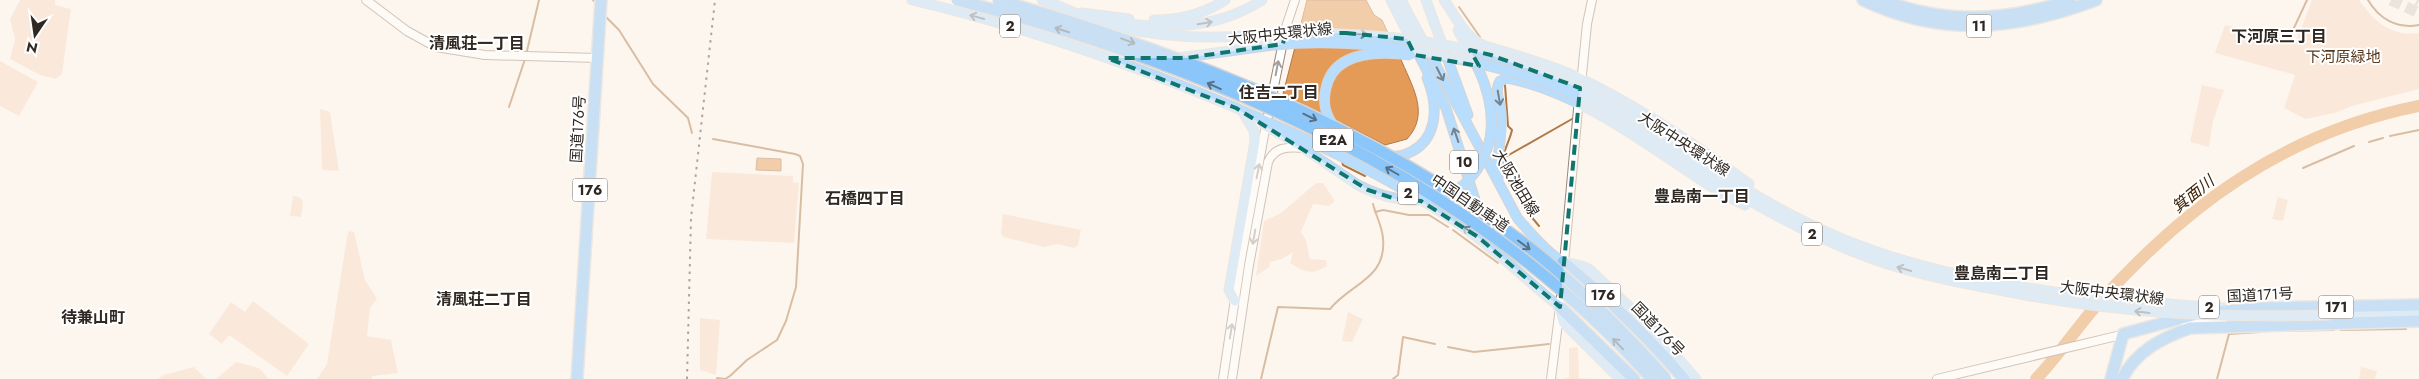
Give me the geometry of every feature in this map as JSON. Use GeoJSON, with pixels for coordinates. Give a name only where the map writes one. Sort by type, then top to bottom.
{"type":"FeatureCollection","features":[{"type":"Feature","properties":{"kind":"highway","name":"国道176号"},"geometry":{"type":"LineString","coordinates":[[577,379],[601,0]]}},
{"type":"Feature","properties":{"kind":"highway","name":"中国自動車道"},"geometry":{"type":"LineString","coordinates":[[957,0],[1063,31],[1143,58],[1248,100],[1374,161],[1457,212],[1533,266],[1606,331],[1652,379]]}},
{"type":"Feature","properties":{"kind":"highway","name":"中国自動車道"},"geometry":{"type":"LineString","coordinates":[[998,0],[1118,38],[1235,83],[1379,152],[1480,213],[1539,256],[1612,321],[1666,379]]}},
{"type":"Feature","properties":{"kind":"highway","name":"11"},"geometry":{"type":"LineString","coordinates":[[1864,0],[1916,20],[1970,27],[2022,22],[2052,15],[2096,0]]}},
{"type":"Feature","properties":{"kind":"highway","name":"11"},"geometry":{"type":"LineString","coordinates":[[1883,0],[1935,15],[1970,18],[2020,14],[2070,0]]}},
{"type":"Feature","properties":{"kind":"highway","name":"国道176号"},"geometry":{"type":"LineString","coordinates":[[1563,262],[1603,295],[1640,331],[1684,379]]}},
{"type":"Feature","properties":{"kind":"highway","name":"国道171号"},"geometry":{"type":"LineString","coordinates":[[2123,334],[2185,315],[2254,309],[2419,305]]}},
{"type":"Feature","properties":{"kind":"highway","name":"176"},"geometry":{"type":"LineString","coordinates":[[1560,307],[1634,379]]}},
{"type":"Feature","properties":{"kind":"highway","name":"国道171号"},"geometry":{"type":"LineString","coordinates":[[2122,379],[2139,354],[2166,336],[2190,328],[2263,324],[2419,321]]}},
{"type":"Feature","properties":{"kind":"highway"},"geometry":{"type":"LineString","coordinates":[[2111,379],[2123,334]]}},
{"type":"Feature","properties":{"kind":"main road","name":"大阪中央環状線"},"geometry":{"type":"LineString","coordinates":[[912,0],[1008,26],[1108,58],[1338,153],[1454,220],[1478,237],[1560,307]]}},
{"type":"Feature","properties":{"kind":"main road"},"geometry":{"type":"LineString","coordinates":[[1088,14],[1139,20],[1171,19],[1197,14],[1225,0]]}},
{"type":"Feature","properties":{"kind":"main road"},"geometry":{"type":"LineString","coordinates":[[1088,14],[1138,25],[1190,25],[1229,17],[1262,0]]}},
{"type":"Feature","properties":{"kind":"main road"},"geometry":{"type":"LineString","coordinates":[[1386,0],[1429,84],[1435,110],[1430,135],[1422,146],[1412,152],[1401,156],[1386,157],[1358,148],[1336,129],[1325,108],[1326,86],[1338,67],[1352,58],[1369,53],[1389,52],[1493,66]]}},
{"type":"Feature","properties":{"kind":"main road","name":"10"},"geometry":{"type":"LineString","coordinates":[[1391,0],[1446,108],[1485,226],[1501,247],[1560,307],[1563,322],[1620,379]]}},
{"type":"Feature","properties":{"kind":"main road","name":"大阪池田線"},"geometry":{"type":"LineString","coordinates":[[1402,0],[1518,219],[1563,262],[1581,264],[1590,270],[1651,327],[1696,379]]}},
{"type":"Feature","properties":{"kind":"main road"},"geometry":{"type":"LineString","coordinates":[[1426,0],[1457,90],[1473,128],[1474,139]]}},
{"type":"Feature","properties":{"kind":"main road","name":"2"},"geometry":{"type":"LineString","coordinates":[[1240,111],[1304,148],[1358,185],[1396,199],[1416,201],[1439,198],[1458,189],[1472,175],[1482,161],[1490,139],[1491,109],[1486,86],[1474,58],[1439,0]]}},
{"type":"Feature","properties":{"kind":"main road","name":"2"},"geometry":{"type":"LineString","coordinates":[[1444,0],[1468,36],[1478,43],[1546,65],[1581,80],[1630,105],[1710,155],[1776,211]]}},
{"type":"Feature","properties":{"kind":"main road","name":"大阪中央環状線"},"geometry":{"type":"LineString","coordinates":[[1047,1],[1098,22],[1161,35],[1206,38],[1346,33],[1395,38],[1470,50],[1514,62],[1584,89],[1776,211],[1850,250],[1905,269],[2148,313],[2242,317],[2419,313]]}},
{"type":"Feature","properties":{"kind":"main road","name":"2"},"geometry":{"type":"LineString","coordinates":[[1047,1],[1088,14]]}},
{"type":"Feature","properties":{"kind":"main road","name":"大阪中央環状線"},"geometry":{"type":"LineString","coordinates":[[1108,58],[1186,58],[1274,45],[1324,42],[1376,44],[1493,66],[1559,88],[1627,118]]}},
{"type":"Feature","properties":{"kind":"main road"},"geometry":{"type":"LineString","coordinates":[[1498,182],[1496,159],[1501,122],[1497,89],[1500,81],[1505,78],[1540,88],[1579,105],[1623,129],[1723,194],[1744,205],[1776,211]]}},
{"type":"Feature","properties":{"kind":"main road"},"geometry":{"type":"LineString","coordinates":[[1235,302],[1229,290],[1255,142],[1254,131],[1240,111]]}},
{"type":"Feature","properties":{"kind":"main road","name":"大阪中央環状線"},"geometry":{"type":"LineString","coordinates":[[2021,290],[2164,304],[2254,309]]}},
{"type":"Feature","properties":{"kind":"street"},"geometry":{"type":"LineString","coordinates":[[366,0],[414,36],[444,49],[485,56],[597,58]]}},
{"type":"Feature","properties":{"kind":"street"},"geometry":{"type":"LineString","coordinates":[[1268,116],[1286,28],[1295,0]]}},
{"type":"Feature","properties":{"kind":"street"},"geometry":{"type":"LineString","coordinates":[[1551,379],[1560,307],[1587,24],[1592,0]]}},
{"type":"Feature","properties":{"kind":"street"},"geometry":{"type":"LineString","coordinates":[[1223,379],[1265,130]]}},
{"type":"Feature","properties":{"kind":"street"},"geometry":{"type":"LineString","coordinates":[[1232,379],[1249,264],[1268,162],[1272,155],[1284,147],[1304,148]]}},
{"type":"Feature","properties":{"kind":"street"},"geometry":{"type":"LineString","coordinates":[[1937,379],[2123,334],[2140,335],[2191,320],[2263,324]]}},
{"type":"Feature","properties":{"kind":"highlighted area"},"geometry":{"type":"Polygon","coordinates":[[[1346,33],[1407,39],[1415,55],[1479,66],[1470,50],[1491,55],[1580,88],[1560,307],[1478,237],[1421,201],[1396,199],[1368,190],[1236,108],[1107,58],[1186,58],[1283,44],[1285,34],[1346,33]]]}},
{"type":"Feature","properties":{"kind":"green space"},"geometry":{"type":"Polygon","coordinates":[[[20,0],[55,0],[55,5],[71,9],[62,74],[56,79],[40,75],[10,59],[15,39],[10,19],[20,0]]]}},
{"type":"Feature","properties":{"kind":"green space","name":"下河原緑地"},"geometry":{"type":"Polygon","coordinates":[[[2312,0],[2359,0],[2371,15],[2384,26],[2409,34],[2419,33],[2419,89],[2352,106],[2335,113],[2305,119],[2284,108],[2295,75],[2215,53],[2225,25],[2296,42],[2312,0]]]}},
{"type":"Feature","properties":{"kind":"green space"},"geometry":{"type":"Polygon","coordinates":[[[0,61],[38,82],[19,116],[0,106],[0,61]]]}},
{"type":"Feature","properties":{"kind":"green space"},"geometry":{"type":"Polygon","coordinates":[[[2202,85],[2224,90],[2213,121],[2209,147],[2190,142],[2202,85]]]}},
{"type":"Feature","properties":{"kind":"green space"},"geometry":{"type":"Polygon","coordinates":[[[320,109],[330,112],[339,171],[322,170],[320,109]]]}},
{"type":"Feature","properties":{"kind":"green space"},"geometry":{"type":"Polygon","coordinates":[[[712,172],[793,176],[793,182],[799,183],[794,243],[706,239],[712,172]]]}},
{"type":"Feature","properties":{"kind":"green space"},"geometry":{"type":"Polygon","coordinates":[[[1316,183],[1323,183],[1335,201],[1329,206],[1313,204],[1301,232],[1306,240],[1310,259],[1326,260],[1327,266],[1313,272],[1304,271],[1290,263],[1293,252],[1282,259],[1270,262],[1269,267],[1256,276],[1264,221],[1281,213],[1316,183]]]}},
{"type":"Feature","properties":{"kind":"green space"},"geometry":{"type":"Polygon","coordinates":[[[293,196],[299,197],[303,201],[301,217],[290,216],[293,196]]]}},
{"type":"Feature","properties":{"kind":"green space"},"geometry":{"type":"Polygon","coordinates":[[[2278,197],[2288,200],[2283,221],[2272,219],[2278,197]]]}},
{"type":"Feature","properties":{"kind":"green space"},"geometry":{"type":"Polygon","coordinates":[[[1003,214],[1081,230],[1078,246],[1074,248],[1058,244],[1044,247],[1003,237],[1001,233],[1003,214]]]}},
{"type":"Feature","properties":{"kind":"green space"},"geometry":{"type":"Polygon","coordinates":[[[349,231],[354,232],[365,280],[377,299],[370,308],[367,336],[391,340],[398,373],[373,376],[371,379],[317,379],[327,364],[349,231]]]}},
{"type":"Feature","properties":{"kind":"green space"},"geometry":{"type":"Polygon","coordinates":[[[253,301],[309,344],[287,376],[229,335],[222,344],[209,334],[231,302],[245,312],[253,301]]]}},
{"type":"Feature","properties":{"kind":"green space"},"geometry":{"type":"Polygon","coordinates":[[[1348,312],[1363,319],[1352,342],[1342,341],[1348,312]]]}},
{"type":"Feature","properties":{"kind":"green space"},"geometry":{"type":"Polygon","coordinates":[[[700,318],[720,320],[716,375],[700,370],[700,318]]]}},
{"type":"Feature","properties":{"kind":"green space"},"geometry":{"type":"Polygon","coordinates":[[[1578,347],[1579,378],[1595,379],[1563,379],[1569,377],[1569,348],[1578,347]]]}},
{"type":"Feature","properties":{"kind":"green space"},"geometry":{"type":"Polygon","coordinates":[[[236,362],[259,368],[269,379],[216,379],[236,362]]]}},
{"type":"Feature","properties":{"kind":"green space"},"geometry":{"type":"Polygon","coordinates":[[[194,367],[206,379],[158,379],[163,375],[194,367]]]}},
{"type":"Feature","properties":{"kind":"green space"},"geometry":{"type":"Polygon","coordinates":[[[2361,367],[2377,371],[2375,379],[2359,379],[2361,367]]]}},
{"type":"Feature","properties":{"kind":"shaded area"},"geometry":{"type":"Polygon","coordinates":[[[1307,0],[1366,0],[1374,15],[1382,20],[1388,33],[1393,56],[1400,57],[1417,99],[1418,119],[1407,139],[1385,145],[1342,123],[1332,130],[1296,115],[1283,94],[1307,0]]]}},
{"type":"Feature","properties":{"kind":"shaded area"},"geometry":{"type":"Polygon","coordinates":[[[757,158],[781,159],[781,171],[756,170],[757,158]]]}},
{"type":"Feature","properties":{"kind":"waterway"},"geometry":{"type":"LineString","coordinates":[[526,55],[539,0]]}},
{"type":"Feature","properties":{"kind":"waterway"},"geometry":{"type":"LineString","coordinates":[[2299,33],[2293,30],[2307,0]]}},
{"type":"Feature","properties":{"kind":"waterway"},"geometry":{"type":"LineString","coordinates":[[2368,0],[2372,7],[2389,21],[2403,25],[2419,25]]}},
{"type":"Feature","properties":{"kind":"waterway"},"geometry":{"type":"LineString","coordinates":[[1459,7],[1480,37]]}},
{"type":"Feature","properties":{"kind":"waterway"},"geometry":{"type":"LineString","coordinates":[[606,17],[619,30],[653,84],[688,118],[692,133]]}},
{"type":"Feature","properties":{"kind":"waterway"},"geometry":{"type":"LineString","coordinates":[[509,107],[525,59]]}},
{"type":"Feature","properties":{"kind":"waterway"},"geometry":{"type":"LineString","coordinates":[[1505,85],[1508,126],[1512,130],[1503,157],[1504,168],[1516,195],[1539,226]]}},
{"type":"Feature","properties":{"kind":"waterway","name":"箕面川"},"geometry":{"type":"LineString","coordinates":[[2036,379],[2096,306],[2130,270],[2165,236],[2202,205],[2241,178],[2281,155],[2324,134],[2370,118],[2419,106]]}},
{"type":"Feature","properties":{"kind":"waterway"},"geometry":{"type":"LineString","coordinates":[[1503,155],[1507,156],[1572,119]]}},
{"type":"Feature","properties":{"kind":"waterway"},"geometry":{"type":"LineString","coordinates":[[2390,136],[2419,130]]}},
{"type":"Feature","properties":{"kind":"waterway"},"geometry":{"type":"LineString","coordinates":[[2369,142],[2383,138]]}},
{"type":"Feature","properties":{"kind":"waterway"},"geometry":{"type":"LineString","coordinates":[[713,139],[795,154],[800,156],[803,164],[796,287],[786,321],[777,340],[747,360],[730,376],[725,379],[717,378]]}},
{"type":"Feature","properties":{"kind":"waterway"},"geometry":{"type":"LineString","coordinates":[[2303,168],[2354,146]]}},
{"type":"Feature","properties":{"kind":"waterway"},"geometry":{"type":"LineString","coordinates":[[1342,161],[1343,165],[1365,176]]}},
{"type":"Feature","properties":{"kind":"waterway"},"geometry":{"type":"LineString","coordinates":[[1261,379],[1278,307],[1330,309],[1338,300],[1374,272],[1383,252],[1383,238],[1373,204]]}},
{"type":"Feature","properties":{"kind":"waterway"},"geometry":{"type":"LineString","coordinates":[[1375,212],[1383,210],[1409,215],[1429,215],[1448,227]]}},
{"type":"Feature","properties":{"kind":"waterway"},"geometry":{"type":"LineString","coordinates":[[1453,230],[1498,263]]}},
{"type":"Feature","properties":{"kind":"waterway"},"geometry":{"type":"LineString","coordinates":[[2341,330],[2406,329]]}},
{"type":"Feature","properties":{"kind":"waterway"},"geometry":{"type":"LineString","coordinates":[[2270,331],[2334,330]]}},
{"type":"Feature","properties":{"kind":"waterway"},"geometry":{"type":"LineString","coordinates":[[2217,379],[2229,334],[2260,332]]}},
{"type":"Feature","properties":{"kind":"waterway"},"geometry":{"type":"LineString","coordinates":[[1393,379],[1398,375],[1403,337],[1435,344]]}},
{"type":"Feature","properties":{"kind":"waterway"},"geometry":{"type":"LineString","coordinates":[[1448,347],[1474,352],[1549,344]]}},
{"type":"Feature","properties":{"kind":"tunnel"},"geometry":{"type":"LineString","coordinates":[[2391,0],[2419,13]]}},
{"type":"Feature","properties":{"kind":"railway"},"geometry":{"type":"LineString","coordinates":[[687,379],[691,218],[715,0]]}},
{"type":"Feature","properties":{"kind":"district","name":"下河原三丁目"},"geometry":{"type":"Point","coordinates":[2279,36]}},
{"type":"Feature","properties":{"kind":"district","name":"清風荘一丁目"},"geometry":{"type":"Point","coordinates":[477,43]}},
{"type":"Feature","properties":{"kind":"district","name":"住吉二丁目"},"geometry":{"type":"Point","coordinates":[1279,92]}},
{"type":"Feature","properties":{"kind":"district","name":"豊島南一丁目"},"geometry":{"type":"Point","coordinates":[1702,196]}},
{"type":"Feature","properties":{"kind":"district","name":"石橋四丁目"},"geometry":{"type":"Point","coordinates":[865,198]}},
{"type":"Feature","properties":{"kind":"district","name":"豊島南二丁目"},"geometry":{"type":"Point","coordinates":[2002,273]}},
{"type":"Feature","properties":{"kind":"district","name":"清風荘二丁目"},"geometry":{"type":"Point","coordinates":[484,299]}},
{"type":"Feature","properties":{"kind":"district","name":"待兼山町"},"geometry":{"type":"Point","coordinates":[93,317]}}]}
